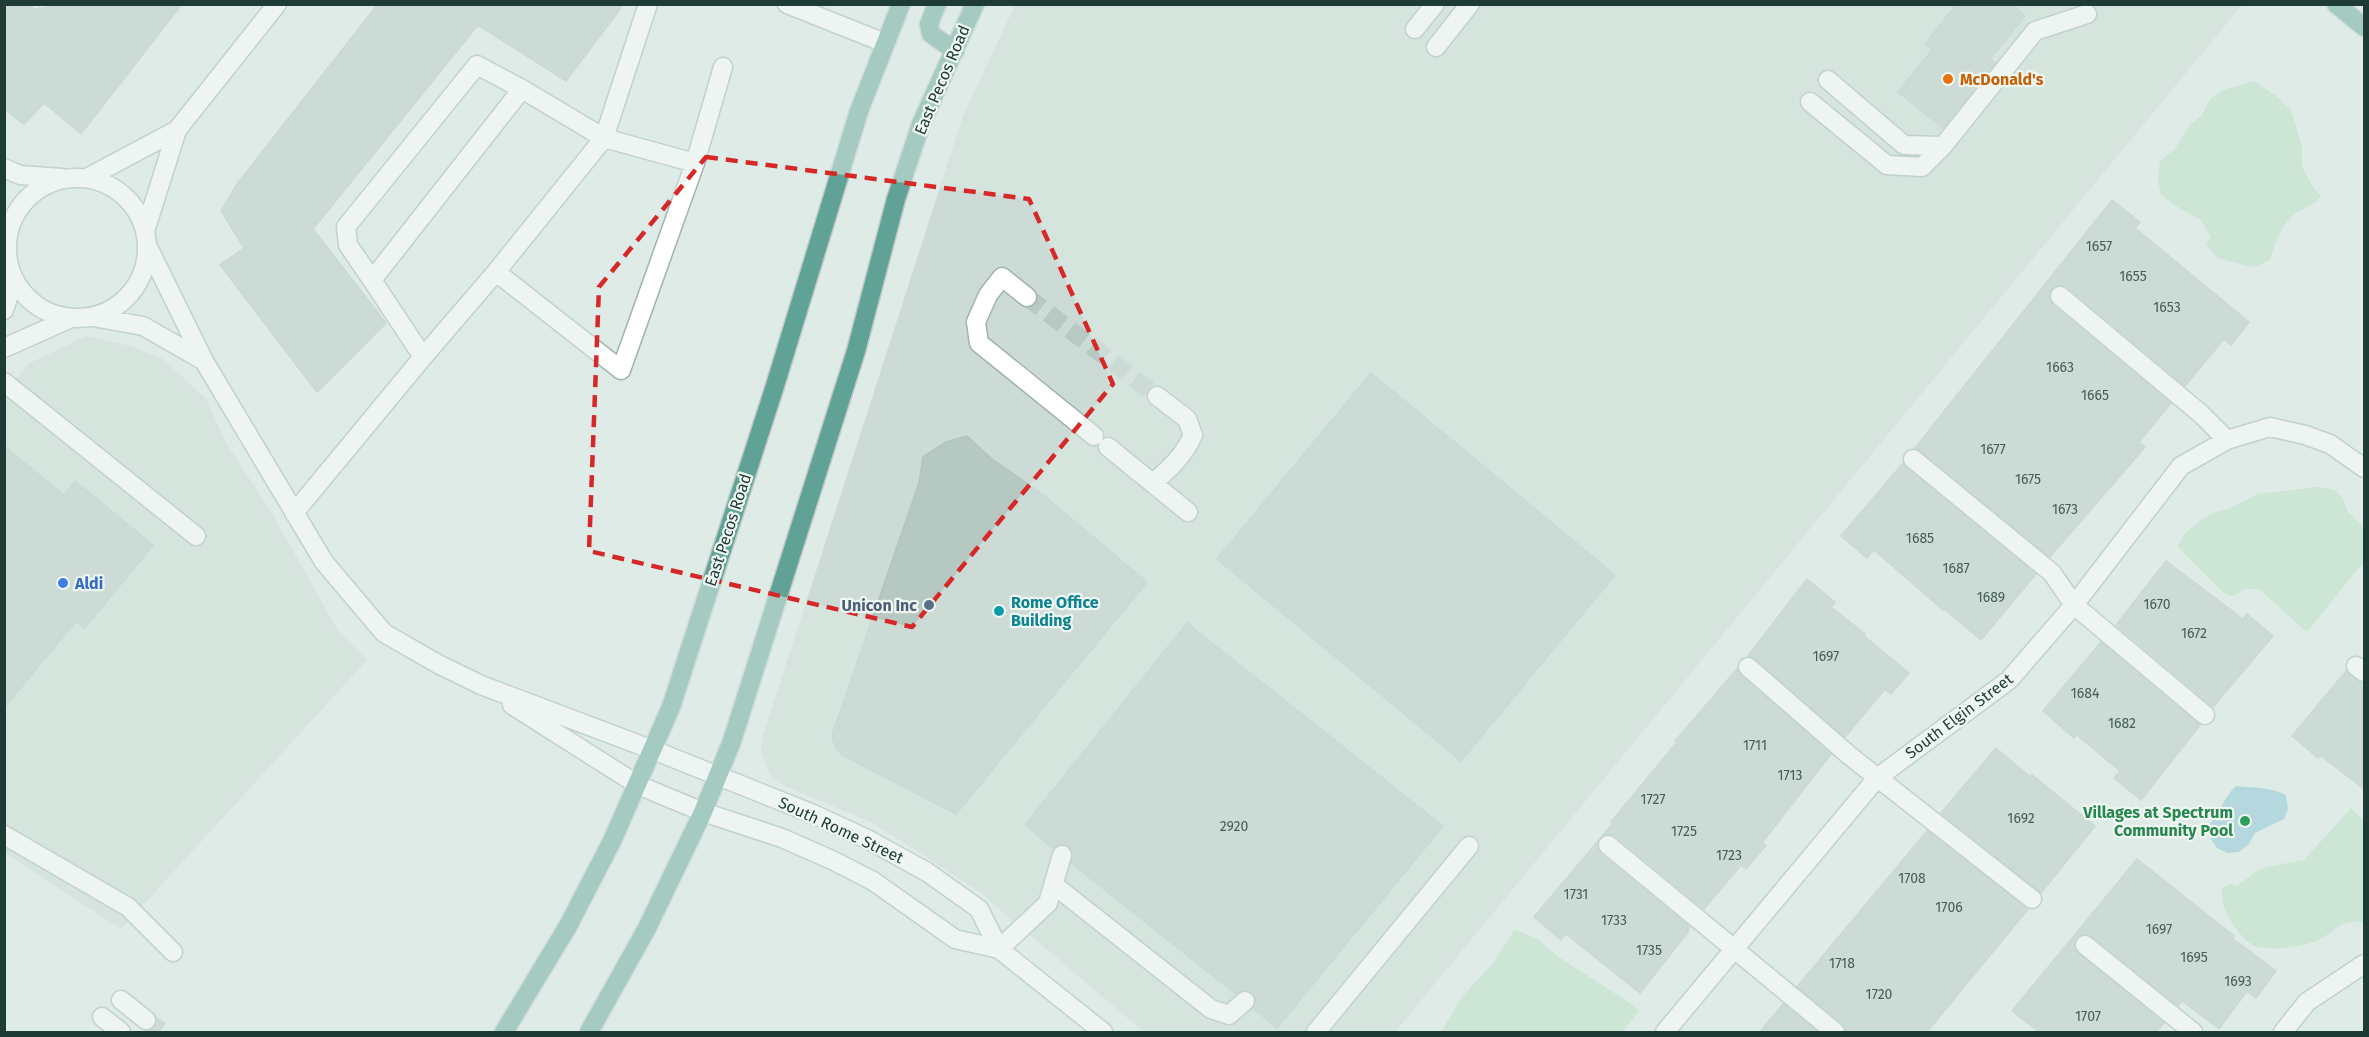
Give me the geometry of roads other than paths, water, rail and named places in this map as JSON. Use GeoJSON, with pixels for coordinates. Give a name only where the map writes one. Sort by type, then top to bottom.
{"type":"FeatureCollection","features":[{"type":"Feature","properties":{"kind":"main road","name":"East Pecos Road"},"geometry":{"type":"LineString","coordinates":[[504,1032],[568,926],[638,785],[671,707],[763,422],[859,111],[901,4]]}},
{"type":"Feature","properties":{"kind":"main road"},"geometry":{"type":"LineString","coordinates":[[937,4],[929,24],[931,34],[955,51]]}},
{"type":"Feature","properties":{"kind":"main road","name":"East Pecos Road"},"geometry":{"type":"LineString","coordinates":[[589,1032],[646,930],[703,812],[732,741],[852,362],[896,200],[921,124],[975,4]]}},
{"type":"Feature","properties":{"kind":"main road"},"geometry":{"type":"LineString","coordinates":[[2336,4],[2364,27]]}},
{"type":"Feature","properties":{"kind":"street"},"geometry":{"type":"LineString","coordinates":[[146,228],[177,130],[277,4]]}},
{"type":"Feature","properties":{"kind":"street"},"geometry":{"type":"LineString","coordinates":[[294,513],[496,272],[604,138],[648,4]]}},
{"type":"Feature","properties":{"kind":"street"},"geometry":{"type":"LineString","coordinates":[[788,4],[885,43]]}},
{"type":"Feature","properties":{"kind":"street"},"geometry":{"type":"LineString","coordinates":[[1415,29],[1435,4]]}},
{"type":"Feature","properties":{"kind":"street"},"geometry":{"type":"LineString","coordinates":[[1436,47],[1470,4]]}},
{"type":"Feature","properties":{"kind":"street"},"geometry":{"type":"LineString","coordinates":[[1810,102],[1887,165],[1922,167],[1943,146],[2035,30],[2087,14]]}},
{"type":"Feature","properties":{"kind":"street"},"geometry":{"type":"LineString","coordinates":[[423,357],[348,245],[346,227],[477,64],[604,138],[695,163]]}},
{"type":"Feature","properties":{"kind":"street"},"geometry":{"type":"LineString","coordinates":[[496,272],[621,370],[695,163],[723,67]]}},
{"type":"Feature","properties":{"kind":"street"},"geometry":{"type":"LineString","coordinates":[[1828,80],[1904,145],[1943,146]]}},
{"type":"Feature","properties":{"kind":"street"},"geometry":{"type":"LineString","coordinates":[[372,280],[522,89]]}},
{"type":"Feature","properties":{"kind":"street"},"geometry":{"type":"LineString","coordinates":[[87,178],[177,130]]}},
{"type":"Feature","properties":{"kind":"street"},"geometry":{"type":"LineString","coordinates":[[4,168],[20,175],[87,178],[107,184],[124,194],[137,210],[146,228],[148,249],[144,272],[133,293],[115,309],[93,317]]}},
{"type":"Feature","properties":{"kind":"street"},"geometry":{"type":"LineString","coordinates":[[67,178],[47,184],[30,196],[6,230],[7,257],[14,280],[27,299],[47,312],[69,319]]}},
{"type":"Feature","properties":{"kind":"street"},"geometry":{"type":"LineString","coordinates":[[148,249],[204,361],[324,562],[384,633],[438,664],[481,685]]}},
{"type":"Feature","properties":{"kind":"street"},"geometry":{"type":"LineString","coordinates":[[1027,297],[1002,277],[988,295],[976,322],[978,343],[1188,512]]}},
{"type":"Feature","properties":{"kind":"street"},"geometry":{"type":"LineString","coordinates":[[4,310],[14,280]]}},
{"type":"Feature","properties":{"kind":"street"},"geometry":{"type":"LineString","coordinates":[[2060,296],[2201,414],[2227,440]]}},
{"type":"Feature","properties":{"kind":"street"},"geometry":{"type":"LineString","coordinates":[[4,348],[69,319],[93,317],[143,326],[204,361]]}},
{"type":"Feature","properties":{"kind":"street"},"geometry":{"type":"LineString","coordinates":[[4,382],[196,536]]}},
{"type":"Feature","properties":{"kind":"street"},"geometry":{"type":"LineString","coordinates":[[1154,483],[1175,464],[1187,448],[1192,435],[1187,419],[1157,396]]}},
{"type":"Feature","properties":{"kind":"street","name":"South Elgin Street"},"geometry":{"type":"LineString","coordinates":[[1665,1032],[1877,778],[2009,680],[2074,605],[2181,466],[2227,440],[2270,427],[2305,435],[2330,444],[2364,468]]}},
{"type":"Feature","properties":{"kind":"street"},"geometry":{"type":"LineString","coordinates":[[1913,459],[2052,573],[2074,605],[2205,715]]}},
{"type":"Feature","properties":{"kind":"street"},"geometry":{"type":"LineString","coordinates":[[1748,667],[1877,778],[2032,899]]}},
{"type":"Feature","properties":{"kind":"street","name":"South Rome Street"},"geometry":{"type":"LineString","coordinates":[[481,685],[811,813],[867,839],[927,872],[979,909],[999,949],[1103,1032]]}},
{"type":"Feature","properties":{"kind":"street","name":"South Rome Street"},"geometry":{"type":"LineString","coordinates":[[481,685],[638,785],[703,812],[782,838],[834,861],[873,881],[955,939],[999,949]]}},
{"type":"Feature","properties":{"kind":"street"},"geometry":{"type":"LineString","coordinates":[[4,835],[128,908],[173,952]]}},
{"type":"Feature","properties":{"kind":"street"},"geometry":{"type":"LineString","coordinates":[[1608,845],[1834,1032]]}},
{"type":"Feature","properties":{"kind":"street"},"geometry":{"type":"LineString","coordinates":[[1316,1032],[1469,846]]}},
{"type":"Feature","properties":{"kind":"street"},"geometry":{"type":"LineString","coordinates":[[999,949],[1048,903],[1062,855]]}},
{"type":"Feature","properties":{"kind":"street"},"geometry":{"type":"LineString","coordinates":[[1054,885],[1210,1009],[1228,1016],[1245,1001]]}},
{"type":"Feature","properties":{"kind":"street"},"geometry":{"type":"LineString","coordinates":[[2085,945],[2193,1032]]}},
{"type":"Feature","properties":{"kind":"street"},"geometry":{"type":"LineString","coordinates":[[2283,1032],[2307,1002],[2364,964]]}},
{"type":"Feature","properties":{"kind":"street"},"geometry":{"type":"LineString","coordinates":[[121,1000],[146,1020]]}},
{"type":"Feature","properties":{"kind":"street"},"geometry":{"type":"LineString","coordinates":[[102,1017],[121,1032]]}},
{"type":"Feature","properties":{"kind":"water","name":"Villages at Spectrum Community Pool"},"geometry":{"type":"Polygon","coordinates":[[[2236,786],[2280,792],[2286,795],[2288,809],[2284,819],[2255,833],[2249,844],[2239,852],[2227,853],[2217,848],[2211,839],[2210,824],[2236,786]]]}},
{"type":"Feature","properties":{"kind":"tunnel"},"geometry":{"type":"LineString","coordinates":[[1027,297],[1157,396]]}},
{"type":"Feature","properties":{"kind":"tunnel"},"geometry":{"type":"LineString","coordinates":[[146,1020],[163,1032]]}},
{"type":"Feature","properties":{"kind":"place","name":"McDonald's"},"geometry":{"type":"Point","coordinates":[1948,79]}},
{"type":"Feature","properties":{"kind":"place","name":"Aldi"},"geometry":{"type":"Point","coordinates":[63,583]}},
{"type":"Feature","properties":{"kind":"place","name":"Unicon Inc"},"geometry":{"type":"Point","coordinates":[929,605]}},
{"type":"Feature","properties":{"kind":"place","name":"Rome Office Building"},"geometry":{"type":"Point","coordinates":[999,611]}},
{"type":"Feature","properties":{"kind":"place","name":"Villages at Spectrum Community Pool"},"geometry":{"type":"Point","coordinates":[2245,821]}}]}
